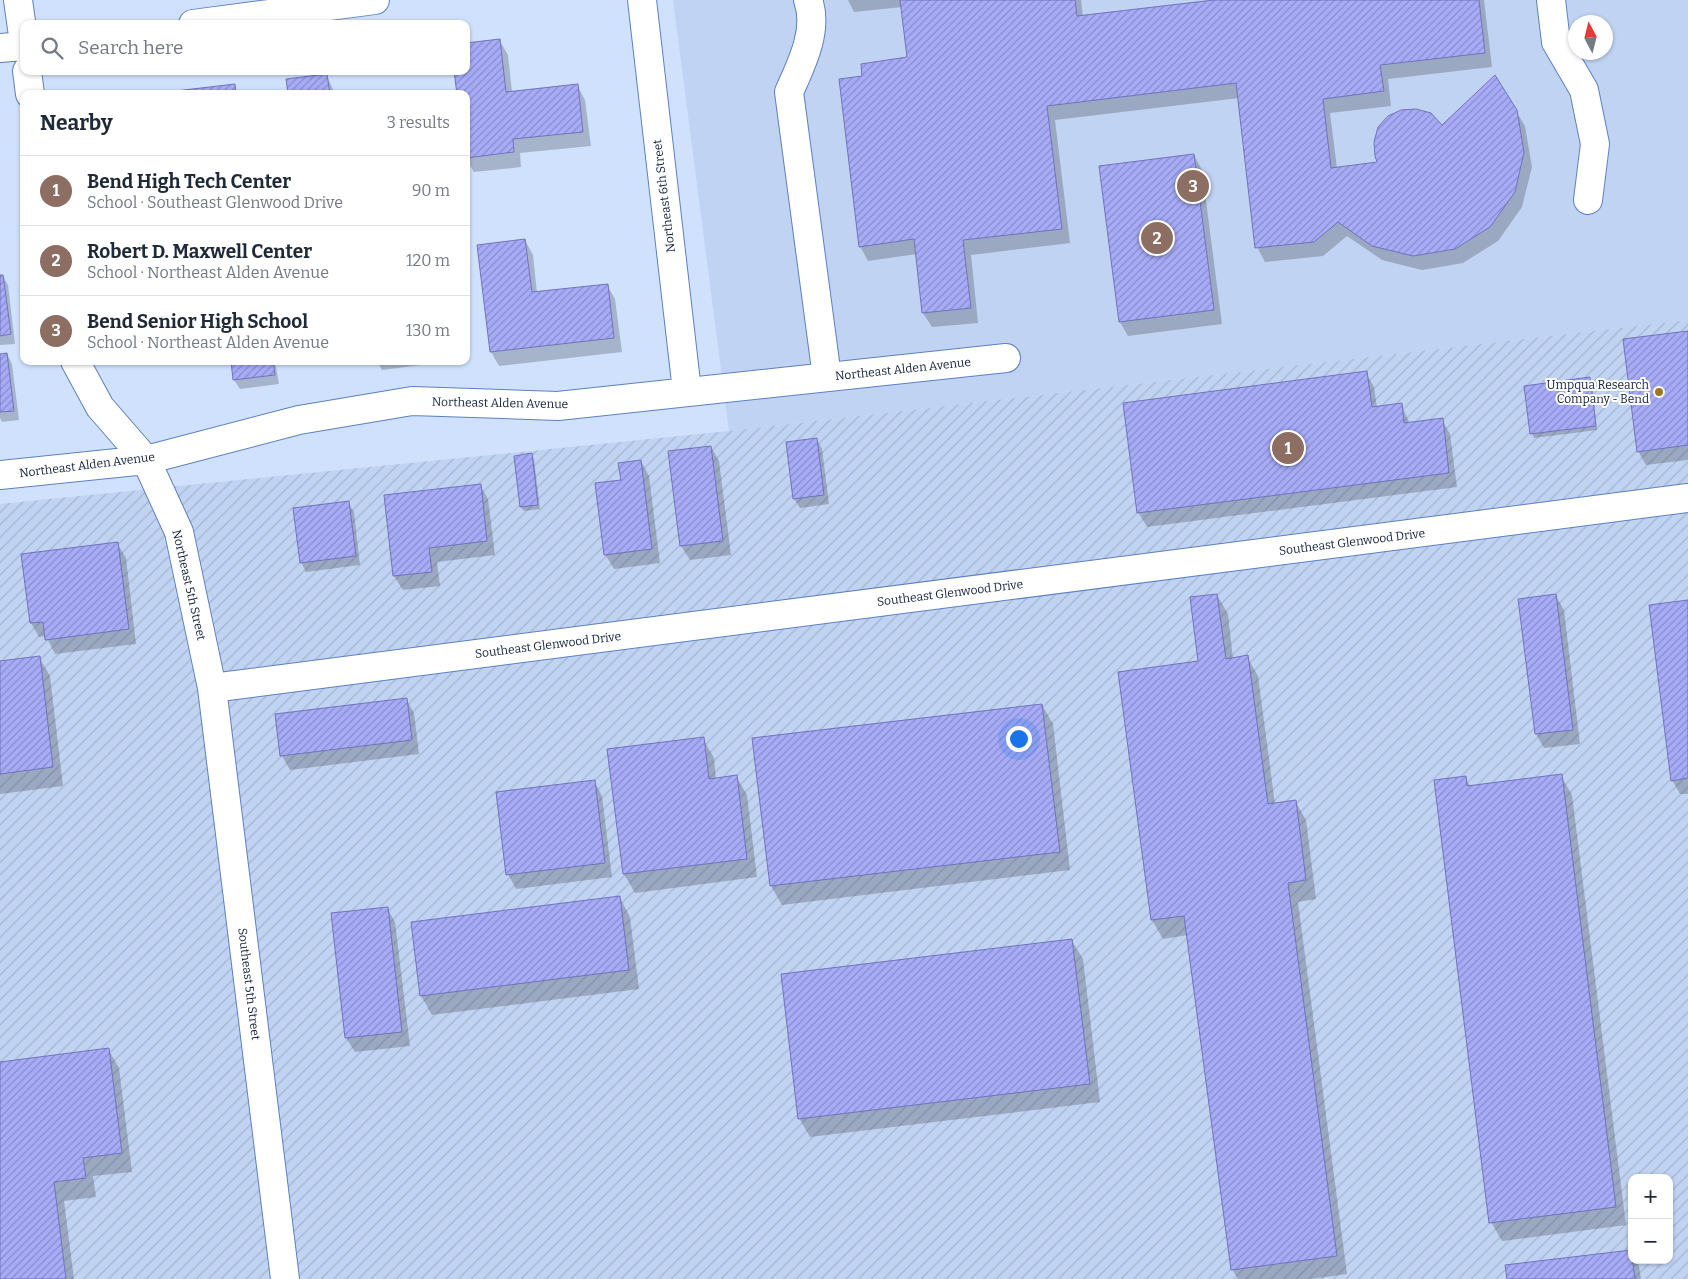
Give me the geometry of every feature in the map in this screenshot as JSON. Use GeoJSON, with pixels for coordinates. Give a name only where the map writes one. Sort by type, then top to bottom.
{"type":"FeatureCollection","features":[{"type":"Feature","properties":{"kind":"street"},"geometry":{"type":"LineString","coordinates":[[18,0],[21,20]]}},
{"type":"Feature","properties":{"kind":"street"},"geometry":{"type":"LineString","coordinates":[[224,20],[376,0]]}},
{"type":"Feature","properties":{"kind":"street","name":"Northeast 6th Street"},"geometry":{"type":"LineString","coordinates":[[642,0],[687,391]]}},
{"type":"Feature","properties":{"kind":"street"},"geometry":{"type":"LineString","coordinates":[[808,0],[812,10],[807,53],[789,92],[827,377]]}},
{"type":"Feature","properties":{"kind":"street"},"geometry":{"type":"LineString","coordinates":[[1551,0],[1556,42],[1584,90],[1595,144],[1588,200]]}},
{"type":"Feature","properties":{"kind":"street"},"geometry":{"type":"LineString","coordinates":[[0,48],[20,45]]}},
{"type":"Feature","properties":{"kind":"street"},"geometry":{"type":"LineString","coordinates":[[28,75],[29,90]]}},
{"type":"Feature","properties":{"kind":"street","name":"Northeast Alden Avenue"},"geometry":{"type":"LineString","coordinates":[[0,476],[146,460],[299,420],[412,401],[558,406],[1006,358]]}},
{"type":"Feature","properties":{"kind":"street","name":"Northeast 5th Street"},"geometry":{"type":"LineString","coordinates":[[77,365],[100,407],[146,460],[179,532],[212,688]]}},
{"type":"Feature","properties":{"kind":"street","name":"Southeast Glenwood Drive"},"geometry":{"type":"LineString","coordinates":[[212,688],[1688,498]]}},
{"type":"Feature","properties":{"kind":"street","name":"Southeast 5th Street"},"geometry":{"type":"LineString","coordinates":[[212,688],[285,1279]]}},
{"type":"Feature","properties":{"kind":"shaded area"},"geometry":{"type":"Polygon","coordinates":[[[673,0],[1688,0],[1688,320],[729,431],[673,0]]]}},
{"type":"Feature","properties":{"kind":"shaded area"},"geometry":{"type":"Polygon","coordinates":[[[1688,320],[1688,1279],[0,1279],[0,504],[729,431],[1688,320]]]}},
{"type":"Feature","properties":{"kind":"building"},"geometry":{"type":"Polygon","coordinates":[[[900,0],[1075,0],[1077,16],[1214,0],[1479,0],[1485,53],[1380,65],[1384,91],[1323,99],[1331,168],[1377,162],[1374,142],[1378,127],[1388,116],[1401,110],[1416,109],[1431,113],[1442,125],[1495,75],[1517,110],[1524,152],[1515,192],[1490,227],[1455,249],[1413,256],[1372,246],[1338,222],[1314,242],[1255,248],[1236,83],[1047,106],[1062,229],[963,240],[971,308],[922,313],[914,239],[859,247],[839,79],[862,76],[861,64],[907,57],[900,0]]]}},
{"type":"Feature","properties":{"kind":"building"},"geometry":{"type":"Polygon","coordinates":[[[500,39],[506,92],[578,84],[583,132],[513,139],[514,152],[470,158],[470,90],[456,90],[455,75],[470,75],[470,43],[500,39]]]}},
{"type":"Feature","properties":{"kind":"building"},"geometry":{"type":"Polygon","coordinates":[[[327,75],[329,90],[287,90],[286,79],[327,75]]]}},
{"type":"Feature","properties":{"kind":"building"},"geometry":{"type":"Polygon","coordinates":[[[235,84],[236,90],[184,90],[235,84]]]}},
{"type":"Feature","properties":{"kind":"building"},"geometry":{"type":"Polygon","coordinates":[[[1194,154],[1214,310],[1119,322],[1099,166],[1194,154]]]}},
{"type":"Feature","properties":{"kind":"building"},"geometry":{"type":"Polygon","coordinates":[[[525,239],[532,292],[608,284],[614,338],[490,352],[477,245],[525,239]]]}},
{"type":"Feature","properties":{"kind":"building"},"geometry":{"type":"Polygon","coordinates":[[[0,275],[3,275],[11,334],[0,336],[0,275]]]}},
{"type":"Feature","properties":{"kind":"building","name":"Umpqua Research Company - Bend"},"geometry":{"type":"Polygon","coordinates":[[[1688,331],[1688,445],[1637,452],[1623,339],[1688,331]]]}},
{"type":"Feature","properties":{"kind":"building"},"geometry":{"type":"Polygon","coordinates":[[[7,353],[14,411],[0,412],[0,354],[7,353]]]}},
{"type":"Feature","properties":{"kind":"building"},"geometry":{"type":"Polygon","coordinates":[[[231,365],[274,365],[275,375],[233,380],[231,365]]]}},
{"type":"Feature","properties":{"kind":"building"},"geometry":{"type":"Polygon","coordinates":[[[1367,371],[1372,407],[1402,403],[1404,423],[1443,418],[1449,473],[1137,513],[1123,403],[1367,371]]]}},
{"type":"Feature","properties":{"kind":"building"},"geometry":{"type":"Polygon","coordinates":[[[1590,377],[1596,426],[1530,434],[1524,386],[1590,377]]]}},
{"type":"Feature","properties":{"kind":"building"},"geometry":{"type":"Polygon","coordinates":[[[817,438],[824,495],[793,499],[786,442],[817,438]]]}},
{"type":"Feature","properties":{"kind":"building"},"geometry":{"type":"Polygon","coordinates":[[[711,446],[723,541],[680,546],[668,451],[711,446]]]}},
{"type":"Feature","properties":{"kind":"building"},"geometry":{"type":"Polygon","coordinates":[[[532,453],[538,505],[520,507],[514,456],[532,453]]]}},
{"type":"Feature","properties":{"kind":"building"},"geometry":{"type":"Polygon","coordinates":[[[641,460],[652,549],[604,555],[595,483],[621,480],[618,463],[641,460]]]}},
{"type":"Feature","properties":{"kind":"building"},"geometry":{"type":"Polygon","coordinates":[[[481,484],[487,541],[429,548],[432,572],[393,576],[384,495],[481,484]]]}},
{"type":"Feature","properties":{"kind":"building"},"geometry":{"type":"Polygon","coordinates":[[[349,501],[356,556],[300,563],[293,508],[349,501]]]}},
{"type":"Feature","properties":{"kind":"building"},"geometry":{"type":"Polygon","coordinates":[[[118,542],[129,629],[45,640],[43,622],[30,623],[21,554],[118,542]]]}},
{"type":"Feature","properties":{"kind":"building"},"geometry":{"type":"Polygon","coordinates":[[[1217,594],[1226,659],[1248,655],[1268,804],[1296,800],[1306,880],[1288,883],[1337,1256],[1231,1270],[1184,916],[1151,920],[1118,672],[1198,661],[1190,597],[1217,594]]]}},
{"type":"Feature","properties":{"kind":"building"},"geometry":{"type":"Polygon","coordinates":[[[1556,594],[1573,730],[1535,734],[1518,599],[1556,594]]]}},
{"type":"Feature","properties":{"kind":"building"},"geometry":{"type":"Polygon","coordinates":[[[1688,600],[1688,778],[1671,781],[1649,605],[1688,600]]]}},
{"type":"Feature","properties":{"kind":"building"},"geometry":{"type":"Polygon","coordinates":[[[40,656],[53,767],[0,774],[0,661],[40,656]]]}},
{"type":"Feature","properties":{"kind":"building"},"geometry":{"type":"Polygon","coordinates":[[[407,698],[412,740],[280,756],[275,714],[407,698]]]}},
{"type":"Feature","properties":{"kind":"building"},"geometry":{"type":"Polygon","coordinates":[[[1042,704],[1060,852],[770,886],[752,738],[1042,704]]]}},
{"type":"Feature","properties":{"kind":"building"},"geometry":{"type":"Polygon","coordinates":[[[704,737],[709,779],[737,775],[747,859],[623,874],[607,749],[704,737]]]}},
{"type":"Feature","properties":{"kind":"building"},"geometry":{"type":"Polygon","coordinates":[[[1562,774],[1616,1207],[1489,1223],[1434,780],[1466,776],[1467,786],[1562,774]]]}},
{"type":"Feature","properties":{"kind":"building"},"geometry":{"type":"Polygon","coordinates":[[[595,780],[605,863],[506,875],[496,792],[595,780]]]}},
{"type":"Feature","properties":{"kind":"building"},"geometry":{"type":"Polygon","coordinates":[[[620,896],[629,970],[420,996],[411,922],[620,896]]]}},
{"type":"Feature","properties":{"kind":"building"},"geometry":{"type":"Polygon","coordinates":[[[388,907],[402,1032],[345,1038],[331,913],[388,907]]]}},
{"type":"Feature","properties":{"kind":"building"},"geometry":{"type":"Polygon","coordinates":[[[1072,939],[1090,1084],[798,1119],[781,974],[1072,939]]]}},
{"type":"Feature","properties":{"kind":"building"},"geometry":{"type":"Polygon","coordinates":[[[109,1048],[122,1153],[83,1158],[86,1178],[54,1182],[66,1279],[0,1279],[0,1062],[109,1048]]]}},
{"type":"Feature","properties":{"kind":"building"},"geometry":{"type":"Polygon","coordinates":[[[1628,1250],[1628,1264],[1633,1264],[1635,1279],[1507,1279],[1505,1265],[1628,1250]]]}},
{"type":"Feature","properties":{"kind":"place","name":"Bend Senior High School"},"geometry":{"type":"Point","coordinates":[1193,186]}},
{"type":"Feature","properties":{"kind":"place","name":"Robert D. Maxwell Center"},"geometry":{"type":"Point","coordinates":[1157,238]}},
{"type":"Feature","properties":{"kind":"place","name":"Umpqua Research Company - Bend"},"geometry":{"type":"Point","coordinates":[1659,392]}},
{"type":"Feature","properties":{"kind":"place","name":"Bend High Tech Center"},"geometry":{"type":"Point","coordinates":[1288,448]}}]}
